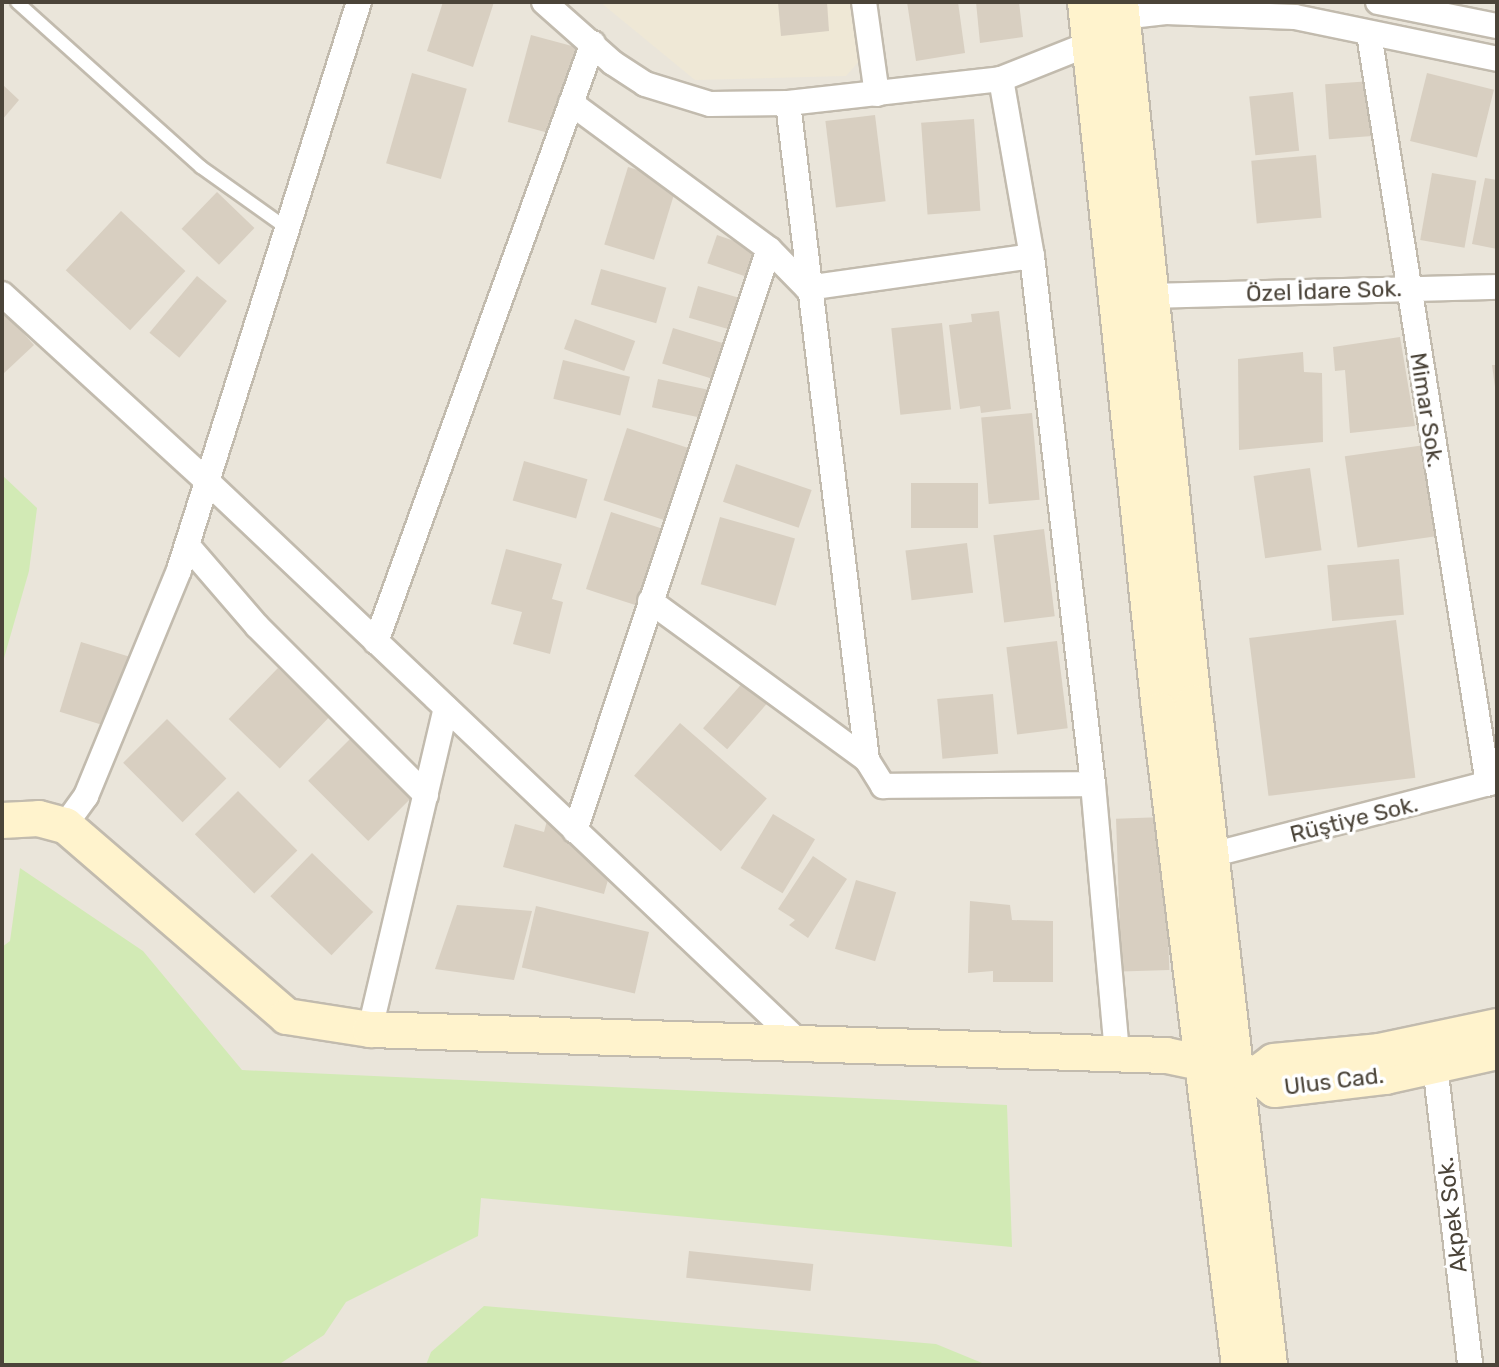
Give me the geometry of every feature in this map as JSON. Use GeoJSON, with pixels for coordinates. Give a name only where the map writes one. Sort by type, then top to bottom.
{"type":"FeatureCollection","features":[{"type":"Feature","properties":{"kind":"main road"},"geometry":{"type":"LineString","coordinates":[[1085,2],[1159,710],[1231,1068],[1239,1365]]}},
{"type":"Feature","properties":{"kind":"main road"},"geometry":{"type":"LineString","coordinates":[[1121,9],[1211,855],[1231,1068],[1269,1365]]}},
{"type":"Feature","properties":{"kind":"main road"},"geometry":{"type":"LineString","coordinates":[[2,820],[38,818],[65,825],[286,1016],[370,1029],[1117,1053],[1231,1068]]}},
{"type":"Feature","properties":{"kind":"main road","name":"Ulus Cad."},"geometry":{"type":"LineString","coordinates":[[1231,1068],[1273,1061],[1378,1052],[1497,1026]]}},
{"type":"Feature","properties":{"kind":"main road","name":"Ulus Cad."},"geometry":{"type":"LineString","coordinates":[[1231,1068],[1274,1089],[1330,1084],[1497,1051]]}},
{"type":"Feature","properties":{"kind":"street"},"geometry":{"type":"LineString","coordinates":[[65,825],[86,796],[188,546],[359,2]]}},
{"type":"Feature","properties":{"kind":"street"},"geometry":{"type":"LineString","coordinates":[[544,2],[645,84],[679,98],[709,104],[788,103],[1001,79],[1089,44],[1121,9],[1256,12],[1497,59]]}},
{"type":"Feature","properties":{"kind":"street"},"geometry":{"type":"LineString","coordinates":[[864,2],[877,94]]}},
{"type":"Feature","properties":{"kind":"street"},"geometry":{"type":"LineString","coordinates":[[1378,2],[1497,26]]}},
{"type":"Feature","properties":{"kind":"street","name":"Mimar Sok."},"geometry":{"type":"LineString","coordinates":[[1369,34],[1408,288],[1493,783]]}},
{"type":"Feature","properties":{"kind":"street"},"geometry":{"type":"LineString","coordinates":[[376,642],[593,43]]}},
{"type":"Feature","properties":{"kind":"street"},"geometry":{"type":"LineString","coordinates":[[1001,79],[1032,256],[1093,784],[1117,1053]]}},
{"type":"Feature","properties":{"kind":"street"},"geometry":{"type":"LineString","coordinates":[[571,103],[769,249],[807,288]]}},
{"type":"Feature","properties":{"kind":"street"},"geometry":{"type":"LineString","coordinates":[[788,103],[807,288],[867,760]]}},
{"type":"Feature","properties":{"kind":"street"},"geometry":{"type":"LineString","coordinates":[[575,831],[649,601],[769,249]]}},
{"type":"Feature","properties":{"kind":"street"},"geometry":{"type":"LineString","coordinates":[[807,288],[1032,256]]}},
{"type":"Feature","properties":{"kind":"street","name":"Özel İdare Sok."},"geometry":{"type":"LineString","coordinates":[[1151,296],[1497,286]]}},
{"type":"Feature","properties":{"kind":"street"},"geometry":{"type":"LineString","coordinates":[[2,294],[209,483],[799,1042]]}},
{"type":"Feature","properties":{"kind":"street"},"geometry":{"type":"LineString","coordinates":[[188,546],[257,626],[426,795]]}},
{"type":"Feature","properties":{"kind":"street"},"geometry":{"type":"LineString","coordinates":[[649,601],[867,760],[883,786],[1093,784]]}},
{"type":"Feature","properties":{"kind":"street"},"geometry":{"type":"LineString","coordinates":[[370,1029],[446,708]]}},
{"type":"Feature","properties":{"kind":"street","name":"Rüştiye Sok."},"geometry":{"type":"LineString","coordinates":[[1211,855],[1493,783]]}},
{"type":"Feature","properties":{"kind":"street","name":"Akpek Sok."},"geometry":{"type":"LineString","coordinates":[[1435,1065],[1469,1365]]}},
{"type":"Feature","properties":{"kind":"lane"},"geometry":{"type":"LineString","coordinates":[[17,2],[201,167],[288,229]]}},
{"type":"Feature","properties":{"kind":"shaded area"},"geometry":{"type":"Polygon","coordinates":[[[2,2],[1497,2],[1497,1365],[2,1365],[2,2]]]}},
{"type":"Feature","properties":{"kind":"shaded area"},"geometry":{"type":"Polygon","coordinates":[[[600,2],[851,2],[862,58],[846,76],[695,80],[600,2]]]}},
{"type":"Feature","properties":{"kind":"green space"},"geometry":{"type":"Polygon","coordinates":[[[2,475],[37,508],[29,571],[2,665],[2,475]]]}},
{"type":"Feature","properties":{"kind":"green space"},"geometry":{"type":"Polygon","coordinates":[[[20,868],[143,951],[242,1070],[1007,1105],[1012,1247],[481,1198],[478,1236],[346,1302],[324,1335],[278,1365],[2,1365],[2,947],[10,941],[20,868]]]}},
{"type":"Feature","properties":{"kind":"green space"},"geometry":{"type":"Polygon","coordinates":[[[484,1306],[936,1344],[987,1365],[426,1365],[431,1352],[484,1306]]]}},
{"type":"Feature","properties":{"kind":"building"},"geometry":{"type":"Polygon","coordinates":[[[443,2],[494,2],[473,67],[427,51],[443,2]]]}},
{"type":"Feature","properties":{"kind":"building"},"geometry":{"type":"Polygon","coordinates":[[[778,2],[827,2],[829,31],[781,36],[778,2]]]}},
{"type":"Feature","properties":{"kind":"building"},"geometry":{"type":"Polygon","coordinates":[[[907,2],[958,2],[965,53],[916,61],[907,2]]]}},
{"type":"Feature","properties":{"kind":"building"},"geometry":{"type":"Polygon","coordinates":[[[976,2],[1019,2],[1023,37],[980,43],[976,2]]]}},
{"type":"Feature","properties":{"kind":"building"},"geometry":{"type":"Polygon","coordinates":[[[531,35],[581,48],[558,135],[508,122],[531,35]]]}},
{"type":"Feature","properties":{"kind":"building"},"geometry":{"type":"Polygon","coordinates":[[[412,73],[467,89],[441,179],[386,163],[412,73]]]}},
{"type":"Feature","properties":{"kind":"building"},"geometry":{"type":"Polygon","coordinates":[[[1427,73],[1494,90],[1477,158],[1410,141],[1427,73]]]}},
{"type":"Feature","properties":{"kind":"building"},"geometry":{"type":"Polygon","coordinates":[[[1372,81],[1376,136],[1329,139],[1325,84],[1372,81]]]}},
{"type":"Feature","properties":{"kind":"building"},"geometry":{"type":"Polygon","coordinates":[[[2,84],[19,100],[2,120],[2,84]]]}},
{"type":"Feature","properties":{"kind":"building"},"geometry":{"type":"Polygon","coordinates":[[[1293,92],[1299,151],[1255,155],[1249,97],[1293,92]]]}},
{"type":"Feature","properties":{"kind":"building"},"geometry":{"type":"Polygon","coordinates":[[[875,115],[886,201],[836,207],[825,121],[875,115]]]}},
{"type":"Feature","properties":{"kind":"building"},"geometry":{"type":"Polygon","coordinates":[[[974,119],[980,211],[928,214],[921,123],[974,119]]]}},
{"type":"Feature","properties":{"kind":"building"},"geometry":{"type":"Polygon","coordinates":[[[1316,155],[1321,218],[1257,223],[1251,161],[1316,155]]]}},
{"type":"Feature","properties":{"kind":"building"},"geometry":{"type":"Polygon","coordinates":[[[628,167],[678,182],[654,260],[604,244],[628,167]]]}},
{"type":"Feature","properties":{"kind":"building"},"geometry":{"type":"Polygon","coordinates":[[[1432,173],[1476,181],[1465,248],[1420,240],[1432,173]]]}},
{"type":"Feature","properties":{"kind":"building"},"geometry":{"type":"Polygon","coordinates":[[[1485,178],[1497,180],[1497,249],[1472,244],[1485,178]]]}},
{"type":"Feature","properties":{"kind":"building"},"geometry":{"type":"Polygon","coordinates":[[[217,192],[254,228],[219,265],[182,229],[217,192]]]}},
{"type":"Feature","properties":{"kind":"building"},"geometry":{"type":"Polygon","coordinates":[[[121,211],[185,271],[130,330],[66,270],[121,211]]]}},
{"type":"Feature","properties":{"kind":"building"},"geometry":{"type":"Polygon","coordinates":[[[717,235],[758,249],[748,277],[707,263],[717,235]]]}},
{"type":"Feature","properties":{"kind":"building"},"geometry":{"type":"Polygon","coordinates":[[[601,269],[666,288],[656,323],[591,305],[601,269]]]}},
{"type":"Feature","properties":{"kind":"building"},"geometry":{"type":"Polygon","coordinates":[[[197,276],[227,301],[179,358],[149,333],[197,276]]]}},
{"type":"Feature","properties":{"kind":"building"},"geometry":{"type":"Polygon","coordinates":[[[698,286],[743,299],[734,331],[689,318],[698,286]]]}},
{"type":"Feature","properties":{"kind":"building"},"geometry":{"type":"Polygon","coordinates":[[[2,310],[34,345],[2,375],[2,310]]]}},
{"type":"Feature","properties":{"kind":"building"},"geometry":{"type":"Polygon","coordinates":[[[999,311],[1011,409],[981,413],[980,406],[960,409],[949,325],[972,322],[971,314],[999,311]]]}},
{"type":"Feature","properties":{"kind":"building"},"geometry":{"type":"Polygon","coordinates":[[[575,319],[635,341],[624,371],[564,349],[575,319]]]}},
{"type":"Feature","properties":{"kind":"building"},"geometry":{"type":"Polygon","coordinates":[[[942,323],[951,410],[900,415],[891,328],[942,323]]]}},
{"type":"Feature","properties":{"kind":"building"},"geometry":{"type":"Polygon","coordinates":[[[673,328],[731,346],[721,381],[662,363],[673,328]]]}},
{"type":"Feature","properties":{"kind":"building"},"geometry":{"type":"Polygon","coordinates":[[[1400,337],[1415,426],[1350,433],[1345,370],[1335,371],[1333,347],[1400,337]]]}},
{"type":"Feature","properties":{"kind":"building"},"geometry":{"type":"Polygon","coordinates":[[[1303,352],[1304,372],[1322,373],[1323,442],[1239,450],[1238,359],[1303,352]]]}},
{"type":"Feature","properties":{"kind":"building"},"geometry":{"type":"Polygon","coordinates":[[[563,360],[630,377],[620,416],[553,399],[563,360]]]}},
{"type":"Feature","properties":{"kind":"building"},"geometry":{"type":"Polygon","coordinates":[[[1492,365],[1497,365],[1495,387],[1492,365]]]}},
{"type":"Feature","properties":{"kind":"building"},"geometry":{"type":"Polygon","coordinates":[[[658,379],[713,391],[707,419],[652,407],[658,379]]]}},
{"type":"Feature","properties":{"kind":"building"},"geometry":{"type":"Polygon","coordinates":[[[1032,413],[1040,500],[989,504],[981,417],[1032,413]]]}},
{"type":"Feature","properties":{"kind":"building"},"geometry":{"type":"Polygon","coordinates":[[[627,428],[690,448],[666,521],[604,500],[627,428]]]}},
{"type":"Feature","properties":{"kind":"building"},"geometry":{"type":"Polygon","coordinates":[[[1425,445],[1438,536],[1358,547],[1345,456],[1425,445]]]}},
{"type":"Feature","properties":{"kind":"building"},"geometry":{"type":"Polygon","coordinates":[[[524,461],[587,479],[576,519],[513,500],[524,461]]]}},
{"type":"Feature","properties":{"kind":"building"},"geometry":{"type":"Polygon","coordinates":[[[736,464],[812,490],[799,528],[723,502],[736,464]]]}},
{"type":"Feature","properties":{"kind":"building"},"geometry":{"type":"Polygon","coordinates":[[[1310,468],[1322,550],[1265,558],[1254,476],[1310,468]]]}},
{"type":"Feature","properties":{"kind":"building"},"geometry":{"type":"Polygon","coordinates":[[[911,483],[978,483],[978,528],[911,528],[911,483]]]}},
{"type":"Feature","properties":{"kind":"building"},"geometry":{"type":"Polygon","coordinates":[[[611,512],[663,529],[638,606],[586,589],[611,512]]]}},
{"type":"Feature","properties":{"kind":"building"},"geometry":{"type":"Polygon","coordinates":[[[720,517],[795,538],[776,606],[701,584],[720,517]]]}},
{"type":"Feature","properties":{"kind":"building"},"geometry":{"type":"Polygon","coordinates":[[[1044,529],[1055,616],[1004,623],[993,535],[1044,529]]]}},
{"type":"Feature","properties":{"kind":"building"},"geometry":{"type":"Polygon","coordinates":[[[967,543],[973,593],[912,600],[905,551],[967,543]]]}},
{"type":"Feature","properties":{"kind":"building"},"geometry":{"type":"Polygon","coordinates":[[[506,549],[562,564],[552,599],[563,602],[550,654],[513,644],[522,612],[491,604],[506,549]]]}},
{"type":"Feature","properties":{"kind":"building"},"geometry":{"type":"Polygon","coordinates":[[[1399,559],[1404,615],[1332,621],[1327,565],[1399,559]]]}},
{"type":"Feature","properties":{"kind":"building"},"geometry":{"type":"Polygon","coordinates":[[[1396,620],[1415,778],[1268,796],[1249,638],[1396,620]]]}},
{"type":"Feature","properties":{"kind":"building"},"geometry":{"type":"Polygon","coordinates":[[[1057,641],[1068,728],[1017,735],[1006,647],[1057,641]]]}},
{"type":"Feature","properties":{"kind":"building"},"geometry":{"type":"Polygon","coordinates":[[[81,642],[129,657],[107,726],[60,712],[81,642]]]}},
{"type":"Feature","properties":{"kind":"building"},"geometry":{"type":"Polygon","coordinates":[[[278,668],[329,717],[280,768],[229,719],[278,668]]]}},
{"type":"Feature","properties":{"kind":"building"},"geometry":{"type":"Polygon","coordinates":[[[745,680],[769,701],[727,749],[703,728],[745,680]]]}},
{"type":"Feature","properties":{"kind":"building"},"geometry":{"type":"Polygon","coordinates":[[[993,694],[998,754],[942,759],[937,699],[993,694]]]}},
{"type":"Feature","properties":{"kind":"building"},"geometry":{"type":"Polygon","coordinates":[[[167,719],[226,778],[183,822],[123,763],[167,719]]]}},
{"type":"Feature","properties":{"kind":"building"},"geometry":{"type":"Polygon","coordinates":[[[680,723],[767,798],[721,851],[634,776],[680,723]]]}},
{"type":"Feature","properties":{"kind":"building"},"geometry":{"type":"Polygon","coordinates":[[[352,737],[412,797],[368,841],[308,781],[352,737]]]}},
{"type":"Feature","properties":{"kind":"building"},"geometry":{"type":"Polygon","coordinates":[[[238,791],[297,850],[254,894],[195,834],[238,791]]]}},
{"type":"Feature","properties":{"kind":"building"},"geometry":{"type":"Polygon","coordinates":[[[549,813],[610,873],[604,894],[503,867],[515,824],[544,832],[549,813]]]}},
{"type":"Feature","properties":{"kind":"building"},"geometry":{"type":"Polygon","coordinates":[[[773,814],[815,839],[783,893],[741,868],[773,814]]]}},
{"type":"Feature","properties":{"kind":"building"},"geometry":{"type":"Polygon","coordinates":[[[1164,817],[1169,970],[1121,972],[1116,819],[1164,817]]]}},
{"type":"Feature","properties":{"kind":"building"},"geometry":{"type":"Polygon","coordinates":[[[312,853],[373,912],[331,955],[270,896],[312,853]]]}},
{"type":"Feature","properties":{"kind":"building"},"geometry":{"type":"Polygon","coordinates":[[[813,856],[847,879],[808,938],[789,925],[795,920],[778,909],[813,856]]]}},
{"type":"Feature","properties":{"kind":"building"},"geometry":{"type":"Polygon","coordinates":[[[856,880],[896,892],[875,961],[835,949],[856,880]]]}},
{"type":"Feature","properties":{"kind":"building"},"geometry":{"type":"Polygon","coordinates":[[[970,901],[1010,905],[1012,920],[1053,921],[1053,982],[993,982],[993,971],[968,973],[970,901]]]}},
{"type":"Feature","properties":{"kind":"building"},"geometry":{"type":"Polygon","coordinates":[[[457,905],[532,911],[514,980],[435,969],[457,905]]]}},
{"type":"Feature","properties":{"kind":"building"},"geometry":{"type":"Polygon","coordinates":[[[536,906],[649,932],[635,993],[522,967],[536,906]]]}},
{"type":"Feature","properties":{"kind":"building"},"geometry":{"type":"Polygon","coordinates":[[[689,1251],[813,1264],[810,1291],[686,1278],[689,1251]]]}}]}
